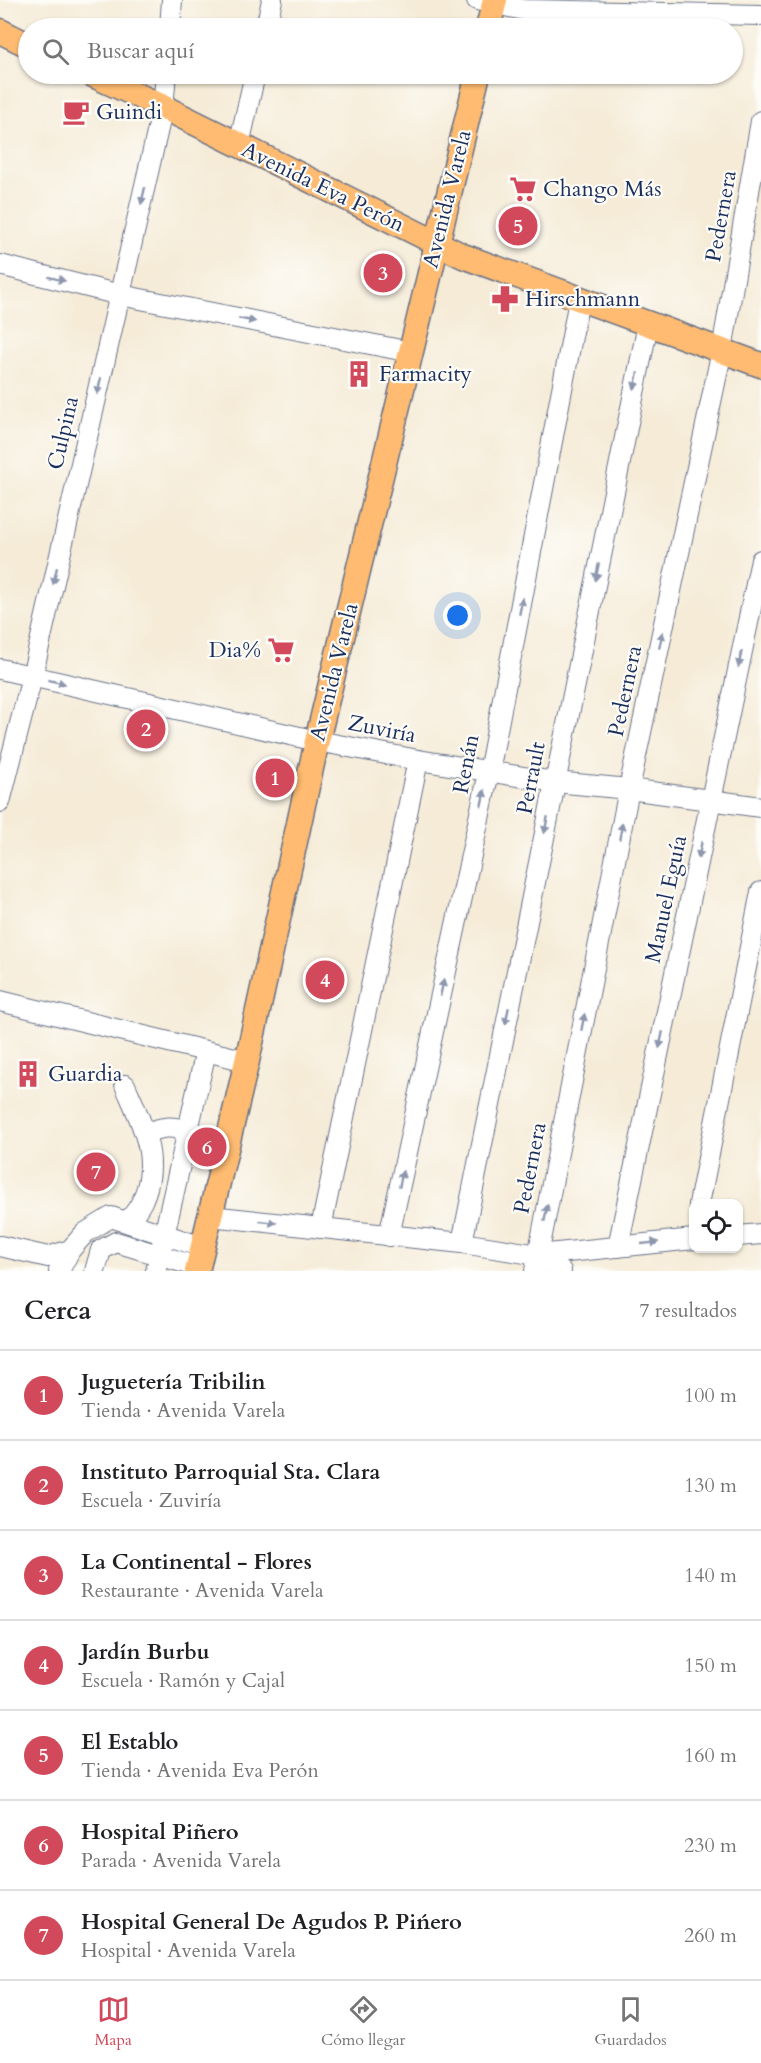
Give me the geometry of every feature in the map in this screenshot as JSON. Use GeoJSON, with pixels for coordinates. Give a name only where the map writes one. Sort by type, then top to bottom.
{"type":"FeatureCollection","features":[{"type":"Feature","properties":{"kind":"main road"},"geometry":{"type":"LineString","coordinates":[[489,2],[489,18]]}},
{"type":"Feature","properties":{"kind":"main road"},"geometry":{"type":"LineString","coordinates":[[0,31],[18,40]]}},
{"type":"Feature","properties":{"kind":"main road","name":"Avenida Eva Perón"},"geometry":{"type":"LineString","coordinates":[[113,84],[463,255],[579,300],[761,364]]}},
{"type":"Feature","properties":{"kind":"main road","name":"Avenida Varela"},"geometry":{"type":"LineString","coordinates":[[199,1262],[247,1061],[317,741],[476,84]]}},
{"type":"Feature","properties":{"kind":"street"},"geometry":{"type":"LineString","coordinates":[[171,18],[172,0]]}},
{"type":"Feature","properties":{"kind":"street"},"geometry":{"type":"LineString","coordinates":[[268,18],[272,0]]}},
{"type":"Feature","properties":{"kind":"street"},"geometry":{"type":"LineString","coordinates":[[489,2],[524,10],[761,15]]}},
{"type":"Feature","properties":{"kind":"street","name":"Culpina"},"geometry":{"type":"LineString","coordinates":[[0,802],[32,676],[120,295],[163,107],[165,84]]}},
{"type":"Feature","properties":{"kind":"street"},"geometry":{"type":"LineString","coordinates":[[239,145],[253,84]]}},
{"type":"Feature","properties":{"kind":"street","name":"Pedernera"},"geometry":{"type":"LineString","coordinates":[[536,1263],[629,789],[722,350],[761,121]]}},
{"type":"Feature","properties":{"kind":"street"},"geometry":{"type":"LineString","coordinates":[[0,265],[120,295],[411,352]]}},
{"type":"Feature","properties":{"kind":"street","name":"Renán"},"geometry":{"type":"LineString","coordinates":[[389,1236],[489,772],[579,300]]}},
{"type":"Feature","properties":{"kind":"street","name":"Perrault"},"geometry":{"type":"LineString","coordinates":[[462,1243],[648,324]]}},
{"type":"Feature","properties":{"kind":"street","name":"Manuel Eguía"},"geometry":{"type":"LineString","coordinates":[[618,1247],[761,560]]}},
{"type":"Feature","properties":{"kind":"street","name":"Zuviría"},"geometry":{"type":"LineString","coordinates":[[0,669],[317,741],[418,760],[555,782],[629,789],[761,807]]}},
{"type":"Feature","properties":{"kind":"street"},"geometry":{"type":"LineString","coordinates":[[321,1228],[418,760]]}},
{"type":"Feature","properties":{"kind":"street"},"geometry":{"type":"LineString","coordinates":[[700,1199],[761,892]]}},
{"type":"Feature","properties":{"kind":"street"},"geometry":{"type":"LineString","coordinates":[[0,1001],[247,1061]]}},
{"type":"Feature","properties":{"kind":"street"},"geometry":{"type":"LineString","coordinates":[[158,1263],[206,1051]]}},
{"type":"Feature","properties":{"kind":"street"},"geometry":{"type":"LineString","coordinates":[[125,1085],[150,1149],[150,1175],[143,1199],[128,1222]]}},
{"type":"Feature","properties":{"kind":"street"},"geometry":{"type":"LineString","coordinates":[[146,1134],[158,1128],[167,1127],[189,1131]]}},
{"type":"Feature","properties":{"kind":"street"},"geometry":{"type":"LineString","coordinates":[[210,1216],[462,1243],[561,1271]]}},
{"type":"Feature","properties":{"kind":"street"},"geometry":{"type":"LineString","coordinates":[[59,1271],[70,1250],[85,1233],[111,1217],[165,1234],[199,1262]]}},
{"type":"Feature","properties":{"kind":"street"},"geometry":{"type":"LineString","coordinates":[[743,1236],[761,1234]]}},
{"type":"Feature","properties":{"kind":"street"},"geometry":{"type":"LineString","coordinates":[[536,1263],[618,1247],[689,1237]]}},
{"type":"Feature","properties":{"kind":"street"},"geometry":{"type":"LineString","coordinates":[[95,1271],[101,1250],[116,1242],[158,1263],[199,1262]]}},
{"type":"Feature","properties":{"kind":"street"},"geometry":{"type":"LineString","coordinates":[[0,1246],[48,1257],[70,1250]]}},
{"type":"Feature","properties":{"kind":"place","name":"Guindi"},"geometry":{"type":"Point","coordinates":[76,112]}},
{"type":"Feature","properties":{"kind":"place","name":"Chango Más"},"geometry":{"type":"Point","coordinates":[523,189]}},
{"type":"Feature","properties":{"kind":"place","name":"El Establo"},"geometry":{"type":"Point","coordinates":[518,226]}},
{"type":"Feature","properties":{"kind":"place","name":"La Continental - Flores"},"geometry":{"type":"Point","coordinates":[383,273]}},
{"type":"Feature","properties":{"kind":"place","name":"Hirschmann"},"geometry":{"type":"Point","coordinates":[505,299]}},
{"type":"Feature","properties":{"kind":"place","name":"Farmacity"},"geometry":{"type":"Point","coordinates":[359,374]}},
{"type":"Feature","properties":{"kind":"place","name":"Dia%"},"geometry":{"type":"Point","coordinates":[281,650]}},
{"type":"Feature","properties":{"kind":"place","name":"Instituto Parroquial Sta. Clara"},"geometry":{"type":"Point","coordinates":[146,729]}},
{"type":"Feature","properties":{"kind":"place","name":"Juguetería Tribilin"},"geometry":{"type":"Point","coordinates":[275,778]}},
{"type":"Feature","properties":{"kind":"place","name":"Jardín Burbu"},"geometry":{"type":"Point","coordinates":[325,980]}},
{"type":"Feature","properties":{"kind":"place","name":"Guardia"},"geometry":{"type":"Point","coordinates":[28,1074]}},
{"type":"Feature","properties":{"kind":"place","name":"Hospital Piñero"},"geometry":{"type":"Point","coordinates":[207,1147]}},
{"type":"Feature","properties":{"kind":"place","name":"Hospital General De Agudos P. Pińero"},"geometry":{"type":"Point","coordinates":[96,1172]}}]}
